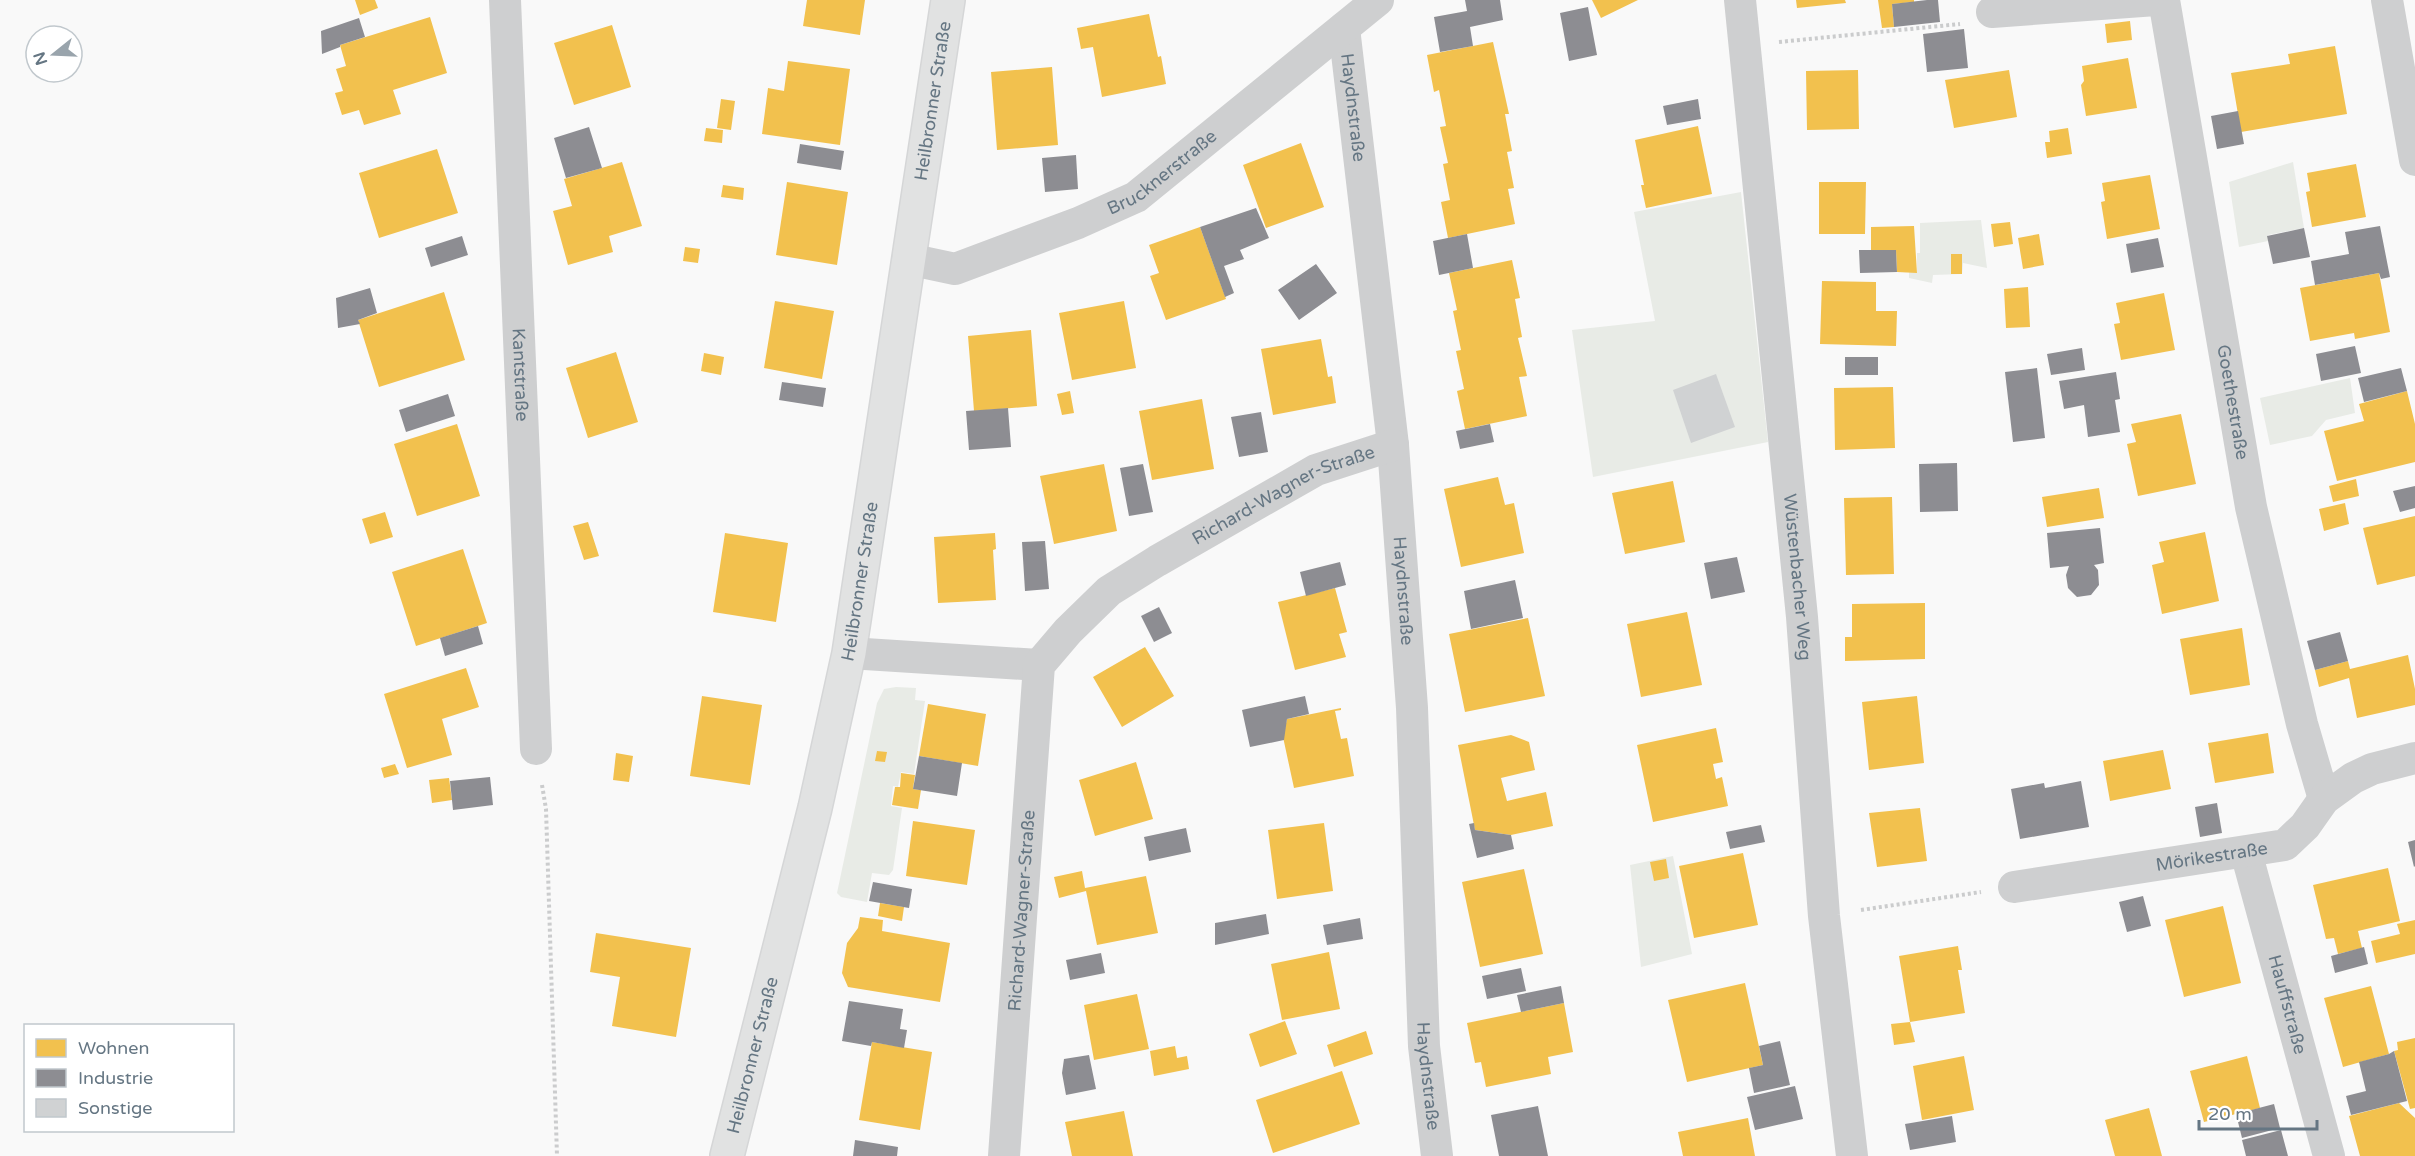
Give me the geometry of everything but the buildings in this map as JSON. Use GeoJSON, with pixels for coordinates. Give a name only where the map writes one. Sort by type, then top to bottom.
{"type":"FeatureCollection","features":[{"type":"Feature","properties":{"kind":"street","name":"Kantstraße"},"geometry":{"type":"LineString","coordinates":[[505,0],[536,749]]}},
{"type":"Feature","properties":{"kind":"street","name":"Heilbronner Straße"},"geometry":{"type":"LineString","coordinates":[[728,1156],[815,808],[849,653],[948,0]]}},
{"type":"Feature","properties":{"kind":"street","name":"Brucknerstraße"},"geometry":{"type":"LineString","coordinates":[[908,259],[956,268],[1078,223],[1136,197],[1378,0]]}},
{"type":"Feature","properties":{"kind":"street","name":"Wüstenbacher Weg"},"geometry":{"type":"LineString","coordinates":[[1740,0],[1802,617],[1824,916],[1852,1156]]}},
{"type":"Feature","properties":{"kind":"street"},"geometry":{"type":"LineString","coordinates":[[1992,12],[2156,0]]}},
{"type":"Feature","properties":{"kind":"street","name":"Goethestraße"},"geometry":{"type":"LineString","coordinates":[[2164,0],[2251,507],[2302,724],[2324,799]]}},
{"type":"Feature","properties":{"kind":"street"},"geometry":{"type":"LineString","coordinates":[[2387,0],[2415,160]]}},
{"type":"Feature","properties":{"kind":"street","name":"Haydnstraße"},"geometry":{"type":"LineString","coordinates":[[1344,28],[1393,445],[1412,708],[1424,1046],[1437,1156]]}},
{"type":"Feature","properties":{"kind":"street","name":"Richard-Wagner-Straße"},"geometry":{"type":"LineString","coordinates":[[1004,1156],[1039,665],[1068,631],[1109,591],[1157,561],[1316,470],[1393,445]]}},
{"type":"Feature","properties":{"kind":"street"},"geometry":{"type":"LineString","coordinates":[[849,653],[1039,665]]}},
{"type":"Feature","properties":{"kind":"street","name":"Mörikestraße"},"geometry":{"type":"LineString","coordinates":[[2014,887],[2285,845],[2305,826],[2324,799],[2353,778],[2372,768],[2415,758]]}},
{"type":"Feature","properties":{"kind":"street","name":"Hauffstraße"},"geometry":{"type":"LineString","coordinates":[[2246,852],[2329,1156]]}},
{"type":"Feature","properties":{"kind":"path"},"geometry":{"type":"LineString","coordinates":[[1746,45],[1982,22],[1992,12]]}},
{"type":"Feature","properties":{"kind":"path"},"geometry":{"type":"LineString","coordinates":[[536,749],[546,808],[557,1156]]}},
{"type":"Feature","properties":{"kind":"path"},"geometry":{"type":"LineString","coordinates":[[1824,916],[2014,887]]}},
{"type":"Feature","properties":{"kind":"shaded area"},"geometry":{"type":"Polygon","coordinates":[[[2293,162],[2304,228],[2268,235],[2268,241],[2239,247],[2229,182],[2293,162]]]}},
{"type":"Feature","properties":{"kind":"shaded area"},"geometry":{"type":"Polygon","coordinates":[[[1741,192],[1768,442],[1593,477],[1572,330],[1655,321],[1634,212],[1741,192]]]}},
{"type":"Feature","properties":{"kind":"shaded area"},"geometry":{"type":"Polygon","coordinates":[[[1981,220],[1987,268],[1963,263],[1962,274],[1933,275],[1932,283],[1909,278],[1909,272],[1917,272],[1917,253],[1920,253],[1920,223],[1981,220]]]}},
{"type":"Feature","properties":{"kind":"shaded area"},"geometry":{"type":"Polygon","coordinates":[[[2350,378],[2355,413],[2326,420],[2312,436],[2270,445],[2260,398],[2350,378]]]}},
{"type":"Feature","properties":{"kind":"shaded area"},"geometry":{"type":"Polygon","coordinates":[[[916,688],[915,700],[925,701],[914,774],[901,772],[898,787],[893,786],[891,806],[902,808],[893,870],[889,875],[872,873],[867,902],[841,897],[837,893],[877,703],[884,689],[916,688]]]}},
{"type":"Feature","properties":{"kind":"shaded area"},"geometry":{"type":"Polygon","coordinates":[[[1673,856],[1692,954],[1641,967],[1630,865],[1673,856]]]}}]}
